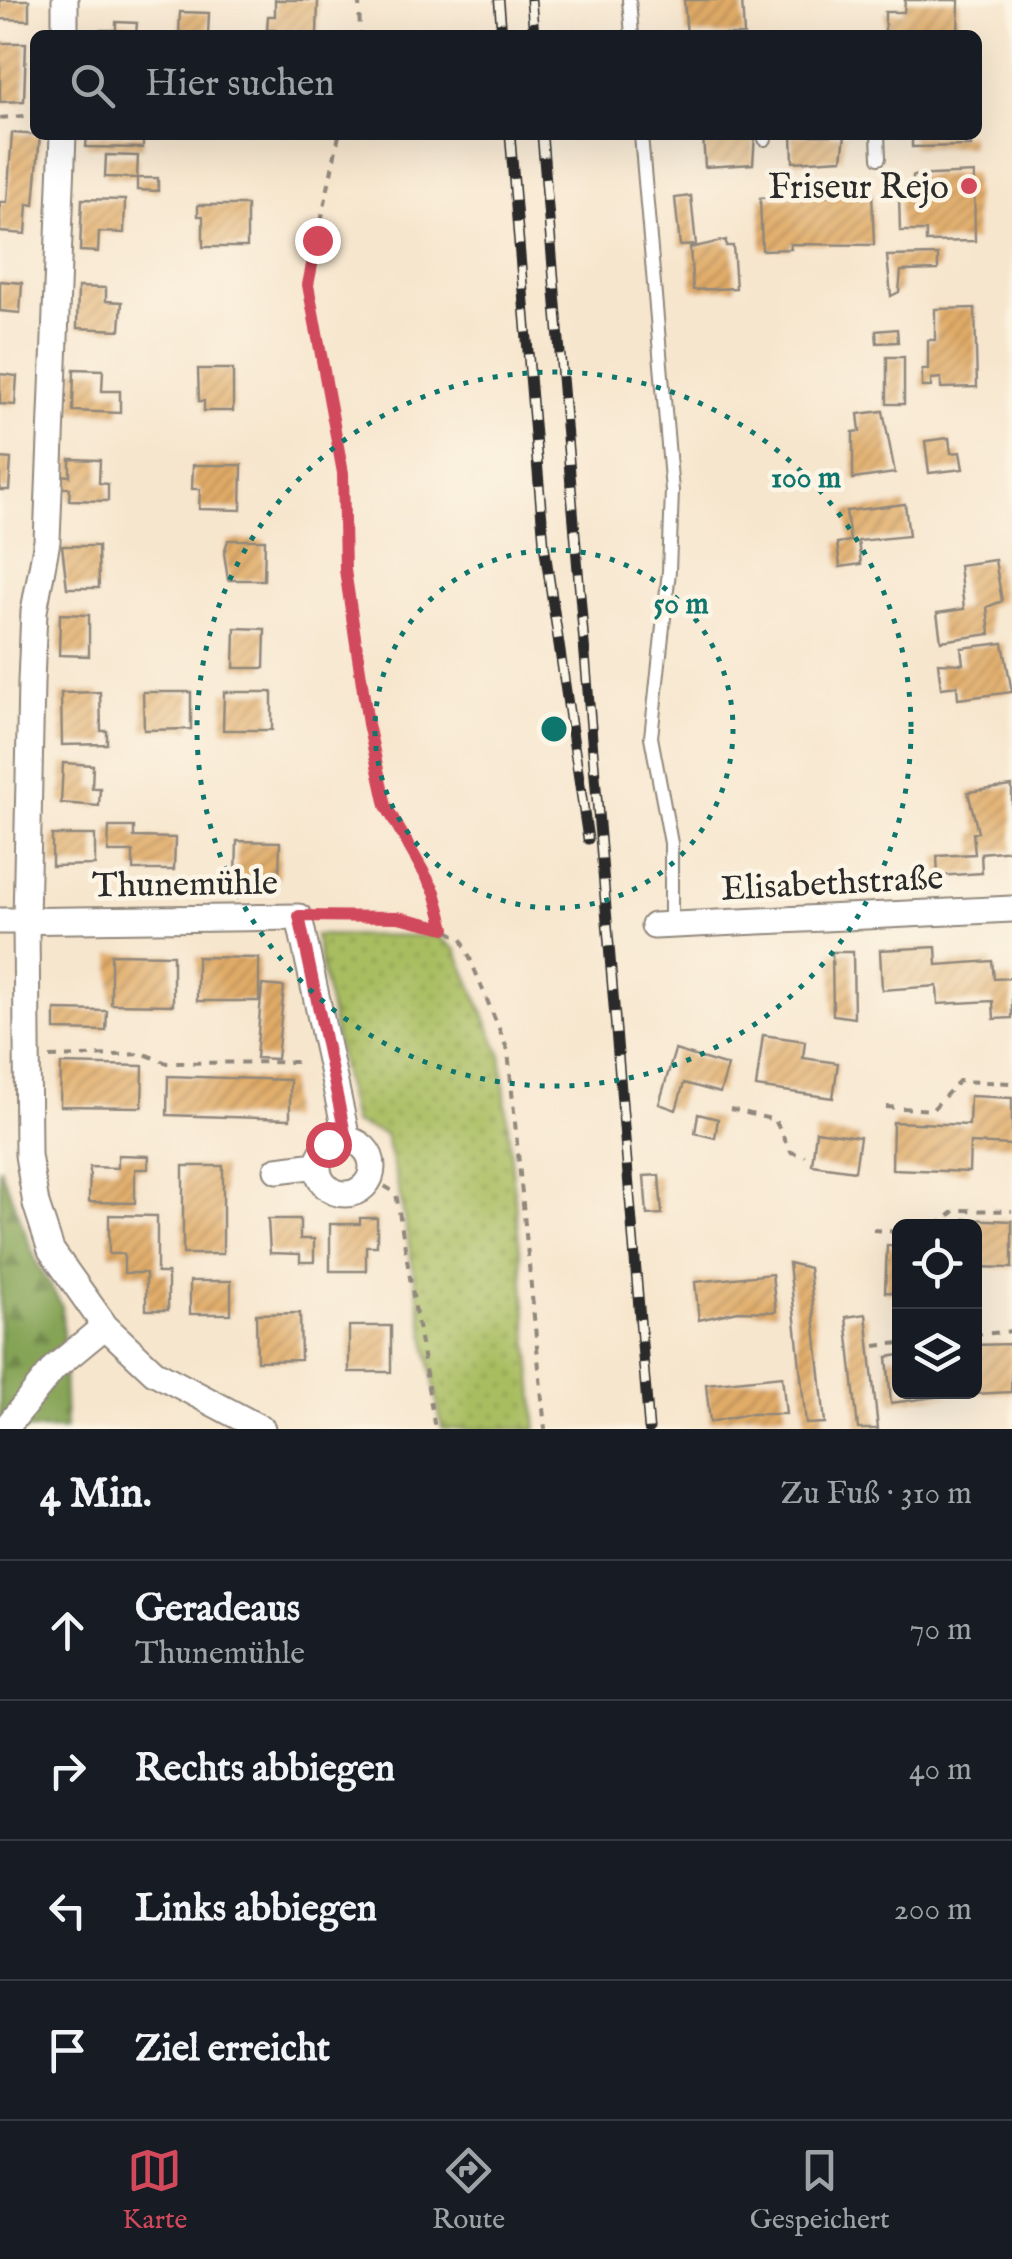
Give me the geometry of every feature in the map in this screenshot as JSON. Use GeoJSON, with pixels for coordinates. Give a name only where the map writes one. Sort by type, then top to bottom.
{"type":"FeatureCollection","features":[{"type":"Feature","properties":{"kind":"street"},"geometry":{"type":"LineString","coordinates":[[65,0],[65,30]]}},
{"type":"Feature","properties":{"kind":"street"},"geometry":{"type":"LineString","coordinates":[[63,140],[47,542],[34,611],[13,921],[25,1057],[28,1156],[36,1204],[51,1250],[106,1326],[154,1372],[262,1429]]}},
{"type":"Feature","properties":{"kind":"street","name":"Elisabethstraße"},"geometry":{"type":"LineString","coordinates":[[663,925],[1012,909]]}},
{"type":"Feature","properties":{"kind":"street","name":"Thunemühle"},"geometry":{"type":"LineString","coordinates":[[13,921],[299,916],[346,1138],[370,1154],[370,1178]]}},
{"type":"Feature","properties":{"kind":"street"},"geometry":{"type":"LineString","coordinates":[[316,1165],[328,1144],[346,1138]]}},
{"type":"Feature","properties":{"kind":"street"},"geometry":{"type":"LineString","coordinates":[[277,1170],[316,1165]]}},
{"type":"Feature","properties":{"kind":"street"},"geometry":{"type":"LineString","coordinates":[[316,1165],[324,1185],[337,1194],[361,1190],[370,1178]]}},
{"type":"Feature","properties":{"kind":"street"},"geometry":{"type":"LineString","coordinates":[[5,1429],[54,1368],[106,1326]]}},
{"type":"Feature","properties":{"kind":"lane"},"geometry":{"type":"LineString","coordinates":[[629,0],[632,30]]}},
{"type":"Feature","properties":{"kind":"lane"},"geometry":{"type":"LineString","coordinates":[[641,140],[672,491],[670,559],[651,738],[668,819],[663,925]]}},
{"type":"Feature","properties":{"kind":"lane"},"geometry":{"type":"LineString","coordinates":[[878,140],[879,158]]}},
{"type":"Feature","properties":{"kind":"path"},"geometry":{"type":"LineString","coordinates":[[359,0],[360,30]]}},
{"type":"Feature","properties":{"kind":"path"},"geometry":{"type":"LineString","coordinates":[[0,118],[30,116]]}},
{"type":"Feature","properties":{"kind":"path"},"geometry":{"type":"LineString","coordinates":[[338,140],[308,285],[343,473],[345,570],[368,724],[386,806],[435,892],[445,928]]}},
{"type":"Feature","properties":{"kind":"path"},"geometry":{"type":"LineString","coordinates":[[299,916],[398,917],[445,928],[462,939],[508,1051],[545,1429]]}},
{"type":"Feature","properties":{"kind":"path"},"geometry":{"type":"LineString","coordinates":[[25,1057],[144,1054],[167,1064],[330,1062]]}},
{"type":"Feature","properties":{"kind":"path"},"geometry":{"type":"LineString","coordinates":[[886,1107],[932,1110],[960,1082],[1012,1083]]}},
{"type":"Feature","properties":{"kind":"path"},"geometry":{"type":"LineString","coordinates":[[730,1109],[775,1120],[792,1152],[804,1156]]}},
{"type":"Feature","properties":{"kind":"path"},"geometry":{"type":"LineString","coordinates":[[370,1178],[396,1193],[435,1429]]}},
{"type":"Feature","properties":{"kind":"path"},"geometry":{"type":"LineString","coordinates":[[945,1219],[956,1210],[1012,1212]]}},
{"type":"Feature","properties":{"kind":"path"},"geometry":{"type":"LineString","coordinates":[[873,1230],[892,1231]]}},
{"type":"Feature","properties":{"kind":"path"},"geometry":{"type":"LineString","coordinates":[[982,1334],[1012,1332]]}},
{"type":"Feature","properties":{"kind":"path"},"geometry":{"type":"LineString","coordinates":[[875,1346],[892,1344]]}},
{"type":"Feature","properties":{"kind":"green space"},"geometry":{"type":"Polygon","coordinates":[[[315,935],[438,936],[456,950],[501,1054],[537,1429],[442,1429],[385,1134],[353,1123],[315,935]]]}},
{"type":"Feature","properties":{"kind":"green space"},"geometry":{"type":"Polygon","coordinates":[[[0,1167],[36,1261],[62,1306],[66,1429],[0,1429],[0,1167]]]}},
{"type":"Feature","properties":{"kind":"building"},"geometry":{"type":"Polygon","coordinates":[[[0,0],[29,0],[29,20],[0,19],[0,0]]]}},
{"type":"Feature","properties":{"kind":"building"},"geometry":{"type":"Polygon","coordinates":[[[275,0],[318,0],[317,30],[267,30],[268,16],[275,16],[275,0]]]}},
{"type":"Feature","properties":{"kind":"building"},"geometry":{"type":"Polygon","coordinates":[[[684,0],[742,0],[744,30],[687,30],[684,0]]]}},
{"type":"Feature","properties":{"kind":"building"},"geometry":{"type":"Polygon","coordinates":[[[905,0],[959,0],[958,30],[885,30],[885,12],[904,12],[905,0]]]}},
{"type":"Feature","properties":{"kind":"building"},"geometry":{"type":"Polygon","coordinates":[[[180,12],[209,13],[208,30],[179,30],[180,12]]]}},
{"type":"Feature","properties":{"kind":"building"},"geometry":{"type":"Polygon","coordinates":[[[116,22],[137,23],[136,30],[116,30],[116,22]]]}},
{"type":"Feature","properties":{"kind":"building"},"geometry":{"type":"Polygon","coordinates":[[[0,43],[26,43],[24,101],[0,102],[0,43]]]}},
{"type":"Feature","properties":{"kind":"building"},"geometry":{"type":"Polygon","coordinates":[[[12,133],[30,134],[30,140],[40,140],[34,205],[28,204],[26,234],[0,232],[0,202],[7,202],[12,133]]]}},
{"type":"Feature","properties":{"kind":"building"},"geometry":{"type":"Polygon","coordinates":[[[87,140],[143,140],[143,148],[86,147],[87,140]]]}},
{"type":"Feature","properties":{"kind":"building"},"geometry":{"type":"Polygon","coordinates":[[[703,140],[755,140],[753,164],[705,167],[703,140]]]}},
{"type":"Feature","properties":{"kind":"building"},"geometry":{"type":"Polygon","coordinates":[[[792,140],[844,140],[842,159],[793,162],[792,140]]]}},
{"type":"Feature","properties":{"kind":"building"},"geometry":{"type":"Polygon","coordinates":[[[912,140],[971,140],[971,146],[912,147],[912,140]]]}},
{"type":"Feature","properties":{"kind":"building"},"geometry":{"type":"Polygon","coordinates":[[[106,155],[138,156],[137,178],[105,177],[106,155]]]}},
{"type":"Feature","properties":{"kind":"building"},"geometry":{"type":"Polygon","coordinates":[[[974,173],[975,241],[926,242],[926,231],[900,231],[899,195],[913,195],[913,176],[974,173]]]}},
{"type":"Feature","properties":{"kind":"building"},"geometry":{"type":"Polygon","coordinates":[[[137,178],[158,178],[158,191],[137,190],[137,178]]]}},
{"type":"Feature","properties":{"kind":"building"},"geometry":{"type":"Polygon","coordinates":[[[872,193],[874,245],[790,244],[791,249],[762,250],[760,198],[872,193]]]}},
{"type":"Feature","properties":{"kind":"building"},"geometry":{"type":"Polygon","coordinates":[[[691,196],[696,245],[680,246],[675,198],[691,196]]]}},
{"type":"Feature","properties":{"kind":"building"},"geometry":{"type":"Polygon","coordinates":[[[82,199],[125,200],[124,233],[99,232],[98,252],[80,251],[82,199]]]}},
{"type":"Feature","properties":{"kind":"building"},"geometry":{"type":"Polygon","coordinates":[[[198,205],[247,205],[247,247],[203,247],[203,216],[198,216],[198,205]]]}},
{"type":"Feature","properties":{"kind":"building"},"geometry":{"type":"Polygon","coordinates":[[[726,240],[726,246],[733,246],[736,288],[693,290],[690,248],[726,240]]]}},
{"type":"Feature","properties":{"kind":"building"},"geometry":{"type":"Polygon","coordinates":[[[938,255],[938,270],[901,271],[899,292],[891,296],[887,256],[938,255]]]}},
{"type":"Feature","properties":{"kind":"building"},"geometry":{"type":"Polygon","coordinates":[[[0,281],[22,283],[20,313],[0,311],[0,281]]]}},
{"type":"Feature","properties":{"kind":"building"},"geometry":{"type":"Polygon","coordinates":[[[78,287],[106,288],[106,301],[122,302],[120,330],[77,328],[78,287]]]}},
{"type":"Feature","properties":{"kind":"building"},"geometry":{"type":"Polygon","coordinates":[[[975,308],[977,387],[941,388],[941,378],[931,379],[931,387],[922,387],[922,369],[928,369],[928,340],[935,340],[935,309],[975,308]]]}},
{"type":"Feature","properties":{"kind":"building"},"geometry":{"type":"Polygon","coordinates":[[[897,329],[898,342],[877,343],[876,331],[897,329]]]}},
{"type":"Feature","properties":{"kind":"building"},"geometry":{"type":"Polygon","coordinates":[[[887,357],[904,357],[904,404],[887,404],[887,357]]]}},
{"type":"Feature","properties":{"kind":"building"},"geometry":{"type":"Polygon","coordinates":[[[74,369],[103,370],[102,391],[120,391],[120,413],[73,411],[74,369]]]}},
{"type":"Feature","properties":{"kind":"building"},"geometry":{"type":"Polygon","coordinates":[[[198,369],[233,369],[233,411],[204,411],[204,401],[199,401],[198,369]]]}},
{"type":"Feature","properties":{"kind":"building"},"geometry":{"type":"Polygon","coordinates":[[[0,374],[17,376],[15,405],[0,404],[0,374]]]}},
{"type":"Feature","properties":{"kind":"building"},"geometry":{"type":"Polygon","coordinates":[[[883,411],[895,473],[853,479],[853,432],[860,431],[858,414],[883,411]]]}},
{"type":"Feature","properties":{"kind":"building"},"geometry":{"type":"Polygon","coordinates":[[[949,438],[951,453],[960,452],[963,469],[929,473],[925,441],[949,438]]]}},
{"type":"Feature","properties":{"kind":"building"},"geometry":{"type":"Polygon","coordinates":[[[0,458],[11,459],[9,490],[0,490],[0,458]]]}},
{"type":"Feature","properties":{"kind":"building"},"geometry":{"type":"Polygon","coordinates":[[[70,459],[100,460],[99,483],[108,484],[108,501],[69,500],[70,488],[61,488],[61,475],[70,476],[70,459]]]}},
{"type":"Feature","properties":{"kind":"building"},"geometry":{"type":"Polygon","coordinates":[[[193,465],[242,465],[241,510],[199,509],[200,489],[192,489],[193,465]]]}},
{"type":"Feature","properties":{"kind":"building"},"geometry":{"type":"Polygon","coordinates":[[[905,504],[909,536],[858,541],[861,564],[840,567],[837,543],[850,541],[846,511],[905,504]]]}},
{"type":"Feature","properties":{"kind":"building"},"geometry":{"type":"Polygon","coordinates":[[[228,540],[265,540],[264,580],[228,580],[224,553],[228,540]]]}},
{"type":"Feature","properties":{"kind":"building"},"geometry":{"type":"Polygon","coordinates":[[[62,546],[98,546],[99,588],[67,588],[62,546]]]}},
{"type":"Feature","properties":{"kind":"building"},"geometry":{"type":"Polygon","coordinates":[[[995,560],[1002,601],[987,607],[990,634],[941,641],[937,613],[964,609],[959,565],[995,560]]]}},
{"type":"Feature","properties":{"kind":"building"},"geometry":{"type":"Polygon","coordinates":[[[60,614],[89,615],[89,656],[59,655],[60,614]]]}},
{"type":"Feature","properties":{"kind":"building"},"geometry":{"type":"Polygon","coordinates":[[[235,628],[265,629],[264,668],[234,668],[235,628]]]}},
{"type":"Feature","properties":{"kind":"building"},"geometry":{"type":"Polygon","coordinates":[[[1003,643],[1012,692],[958,699],[957,686],[941,688],[938,663],[963,664],[961,648],[1003,643]]]}},
{"type":"Feature","properties":{"kind":"building"},"geometry":{"type":"Polygon","coordinates":[[[100,692],[101,731],[107,731],[107,744],[62,745],[61,693],[100,692]]]}},
{"type":"Feature","properties":{"kind":"building"},"geometry":{"type":"Polygon","coordinates":[[[143,692],[191,692],[191,729],[144,730],[143,692]]]}},
{"type":"Feature","properties":{"kind":"building"},"geometry":{"type":"Polygon","coordinates":[[[224,692],[272,692],[272,730],[223,730],[224,692]]]}},
{"type":"Feature","properties":{"kind":"building"},"geometry":{"type":"Polygon","coordinates":[[[63,763],[93,765],[92,788],[100,788],[99,806],[61,803],[63,763]]]}},
{"type":"Feature","properties":{"kind":"building"},"geometry":{"type":"Polygon","coordinates":[[[1012,786],[1012,850],[981,853],[982,873],[938,876],[937,856],[975,854],[973,833],[978,832],[968,792],[1012,786]]]}},
{"type":"Feature","properties":{"kind":"building"},"geometry":{"type":"Polygon","coordinates":[[[109,827],[134,827],[134,837],[175,838],[174,870],[133,870],[133,852],[108,852],[109,827]]]}},
{"type":"Feature","properties":{"kind":"building"},"geometry":{"type":"Polygon","coordinates":[[[52,835],[95,835],[95,865],[52,866],[52,835]]]}},
{"type":"Feature","properties":{"kind":"building"},"geometry":{"type":"Polygon","coordinates":[[[237,841],[280,842],[279,878],[236,877],[237,841]]]}},
{"type":"Feature","properties":{"kind":"building"},"geometry":{"type":"Polygon","coordinates":[[[936,947],[937,965],[992,961],[994,979],[1012,978],[1012,1018],[994,1019],[993,1001],[938,1004],[937,986],[882,990],[880,950],[936,947]]]}},
{"type":"Feature","properties":{"kind":"building"},"geometry":{"type":"Polygon","coordinates":[[[832,952],[853,952],[854,1018],[833,1015],[832,952]]]}},
{"type":"Feature","properties":{"kind":"building"},"geometry":{"type":"Polygon","coordinates":[[[111,954],[173,955],[173,1005],[111,1004],[111,954]]]}},
{"type":"Feature","properties":{"kind":"building"},"geometry":{"type":"Polygon","coordinates":[[[197,957],[259,958],[259,1001],[197,1001],[197,957]]]}},
{"type":"Feature","properties":{"kind":"building"},"geometry":{"type":"Polygon","coordinates":[[[262,985],[284,987],[277,1059],[256,1058],[262,985]]]}},
{"type":"Feature","properties":{"kind":"building"},"geometry":{"type":"Polygon","coordinates":[[[55,1010],[107,1011],[106,1031],[55,1030],[55,1010]]]}},
{"type":"Feature","properties":{"kind":"building"},"geometry":{"type":"Polygon","coordinates":[[[763,1035],[805,1041],[803,1058],[838,1063],[833,1098],[756,1087],[763,1035]]]}},
{"type":"Feature","properties":{"kind":"building"},"geometry":{"type":"Polygon","coordinates":[[[675,1050],[728,1066],[720,1093],[684,1083],[676,1110],[659,1104],[675,1050]]]}},
{"type":"Feature","properties":{"kind":"building"},"geometry":{"type":"Polygon","coordinates":[[[61,1064],[143,1066],[142,1107],[60,1106],[61,1064]]]}},
{"type":"Feature","properties":{"kind":"building"},"geometry":{"type":"Polygon","coordinates":[[[168,1076],[290,1080],[290,1119],[167,1115],[168,1076]]]}},
{"type":"Feature","properties":{"kind":"building"},"geometry":{"type":"Polygon","coordinates":[[[970,1096],[1012,1098],[1012,1145],[970,1143],[969,1172],[892,1169],[893,1122],[969,1125],[970,1096]]]}},
{"type":"Feature","properties":{"kind":"building"},"geometry":{"type":"Polygon","coordinates":[[[698,1114],[718,1119],[715,1138],[695,1133],[698,1114]]]}},
{"type":"Feature","properties":{"kind":"building"},"geometry":{"type":"Polygon","coordinates":[[[816,1131],[860,1137],[855,1171],[812,1165],[816,1131]]]}},
{"type":"Feature","properties":{"kind":"building"},"geometry":{"type":"Polygon","coordinates":[[[118,1155],[149,1156],[148,1169],[135,1169],[135,1203],[89,1202],[90,1167],[118,1168],[118,1155]]]}},
{"type":"Feature","properties":{"kind":"building"},"geometry":{"type":"Polygon","coordinates":[[[183,1166],[223,1166],[223,1254],[183,1254],[183,1166]]]}},
{"type":"Feature","properties":{"kind":"building"},"geometry":{"type":"Polygon","coordinates":[[[659,1175],[662,1214],[647,1215],[644,1176],[659,1175]]]}},
{"type":"Feature","properties":{"kind":"building"},"geometry":{"type":"Polygon","coordinates":[[[109,1215],[157,1216],[157,1273],[168,1273],[168,1310],[146,1310],[146,1273],[124,1273],[124,1254],[109,1254],[109,1215]]]}},
{"type":"Feature","properties":{"kind":"building"},"geometry":{"type":"Polygon","coordinates":[[[360,1218],[377,1218],[377,1246],[366,1246],[366,1271],[330,1271],[330,1224],[360,1224],[360,1218]]]}},
{"type":"Feature","properties":{"kind":"building"},"geometry":{"type":"Polygon","coordinates":[[[268,1219],[300,1219],[300,1239],[314,1239],[314,1262],[300,1262],[300,1254],[270,1253],[268,1219]]]}},
{"type":"Feature","properties":{"kind":"building"},"geometry":{"type":"Polygon","coordinates":[[[982,1220],[1012,1221],[1012,1268],[982,1267],[982,1220]]]}},
{"type":"Feature","properties":{"kind":"building"},"geometry":{"type":"Polygon","coordinates":[[[887,1245],[892,1245],[892,1292],[885,1292],[887,1245]]]}},
{"type":"Feature","properties":{"kind":"building"},"geometry":{"type":"Polygon","coordinates":[[[789,1263],[809,1268],[825,1423],[806,1424],[789,1263]]]}},
{"type":"Feature","properties":{"kind":"building"},"geometry":{"type":"Polygon","coordinates":[[[772,1274],[776,1312],[738,1311],[699,1320],[695,1282],[772,1274]]]}},
{"type":"Feature","properties":{"kind":"building"},"geometry":{"type":"Polygon","coordinates":[[[190,1281],[231,1281],[231,1314],[190,1314],[190,1281]]]}},
{"type":"Feature","properties":{"kind":"building"},"geometry":{"type":"Polygon","coordinates":[[[300,1313],[301,1360],[257,1361],[256,1314],[300,1313]]]}},
{"type":"Feature","properties":{"kind":"building"},"geometry":{"type":"Polygon","coordinates":[[[866,1314],[878,1429],[858,1429],[846,1317],[866,1314]]]}},
{"type":"Feature","properties":{"kind":"building"},"geometry":{"type":"Polygon","coordinates":[[[349,1326],[391,1326],[391,1372],[349,1372],[349,1326]]]}},
{"type":"Feature","properties":{"kind":"building"},"geometry":{"type":"Polygon","coordinates":[[[1012,1344],[1011,1392],[982,1394],[982,1345],[1012,1344]]]}},
{"type":"Feature","properties":{"kind":"building"},"geometry":{"type":"Polygon","coordinates":[[[892,1356],[892,1399],[920,1399],[891,1403],[887,1357],[892,1356]]]}},
{"type":"Feature","properties":{"kind":"building"},"geometry":{"type":"Polygon","coordinates":[[[782,1376],[786,1414],[747,1414],[710,1422],[706,1384],[782,1376]]]}},
{"type":"Feature","properties":{"kind":"railway"},"geometry":{"type":"LineString","coordinates":[[499,0],[502,30]]}},
{"type":"Feature","properties":{"kind":"railway"},"geometry":{"type":"LineString","coordinates":[[531,0],[534,30]]}},
{"type":"Feature","properties":{"kind":"railway"},"geometry":{"type":"LineString","coordinates":[[510,140],[544,544],[588,839]]}},
{"type":"Feature","properties":{"kind":"railway"},"geometry":{"type":"LineString","coordinates":[[542,140],[649,1429]]}},
{"type":"Feature","properties":{"kind":"place","name":"Friseur Rejo"},"geometry":{"type":"Point","coordinates":[969,186]}},
{"type":"Feature","properties":{"kind":"route"},"geometry":{"type":"LineString","coordinates":[[317,240],[308,285],[343,473],[345,570],[368,724],[386,806],[435,892],[445,928],[398,917],[299,916],[346,1138],[328,1144]]}}]}
